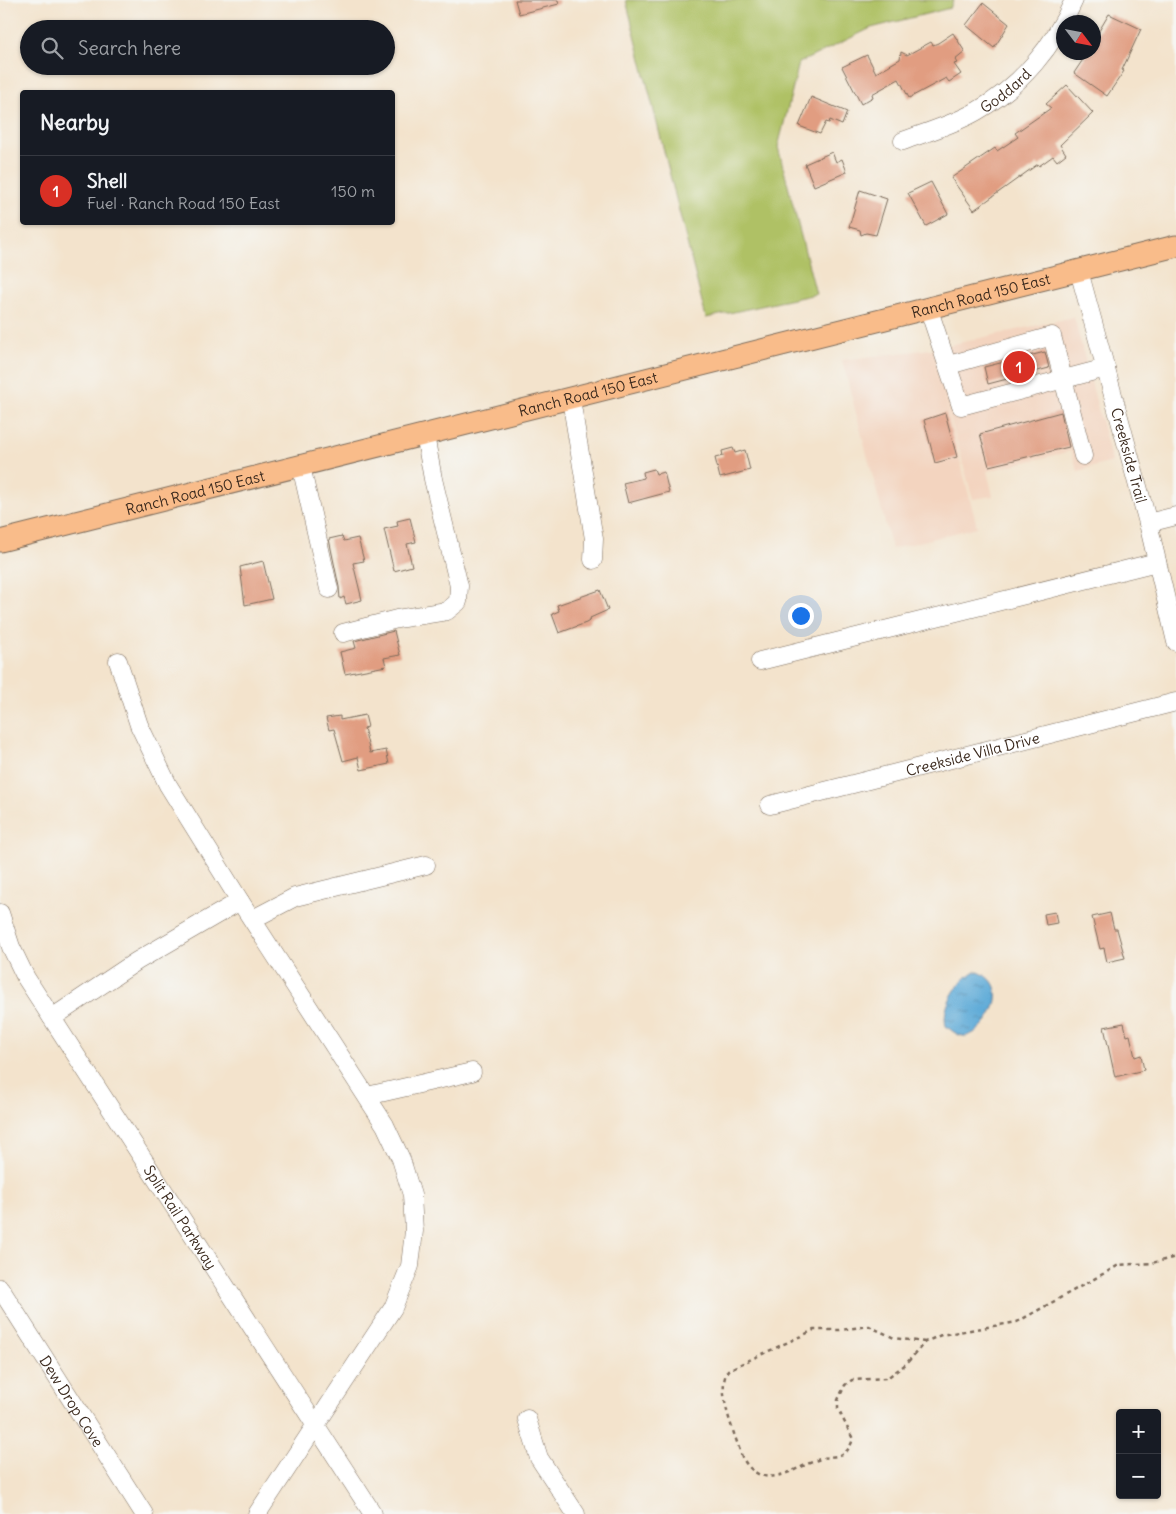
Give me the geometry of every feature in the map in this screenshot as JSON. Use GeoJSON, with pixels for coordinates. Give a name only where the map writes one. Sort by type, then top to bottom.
{"type":"FeatureCollection","features":[{"type":"Feature","properties":{"kind":"main road","name":"Ranch Road 150 East"},"geometry":{"type":"LineString","coordinates":[[0,541],[929,310],[1176,246]]}},
{"type":"Feature","properties":{"kind":"street","name":"Goddard"},"geometry":{"type":"LineString","coordinates":[[903,141],[976,112],[1007,90],[1036,62],[1056,36],[1074,0]]}},
{"type":"Feature","properties":{"kind":"street","name":"Creekside Trail"},"geometry":{"type":"LineString","coordinates":[[1079,271],[1148,523],[1176,642]]}},
{"type":"Feature","properties":{"kind":"street"},"geometry":{"type":"LineString","coordinates":[[929,310],[949,365],[961,406],[1106,368]]}},
{"type":"Feature","properties":{"kind":"street"},"geometry":{"type":"LineString","coordinates":[[949,365],[1052,336],[1083,456]]}},
{"type":"Feature","properties":{"kind":"street"},"geometry":{"type":"LineString","coordinates":[[571,399],[594,539],[593,560]]}},
{"type":"Feature","properties":{"kind":"street"},"geometry":{"type":"LineString","coordinates":[[343,633],[446,611],[458,602],[459,586],[433,479],[425,435]]}},
{"type":"Feature","properties":{"kind":"street"},"geometry":{"type":"LineString","coordinates":[[301,466],[329,589]]}},
{"type":"Feature","properties":{"kind":"street"},"geometry":{"type":"LineString","coordinates":[[1148,523],[1176,516]]}},
{"type":"Feature","properties":{"kind":"street"},"geometry":{"type":"LineString","coordinates":[[760,661],[1157,562]]}},
{"type":"Feature","properties":{"kind":"street"},"geometry":{"type":"LineString","coordinates":[[118,660],[139,725],[168,785],[240,901],[367,1096],[401,1159],[412,1195],[414,1231],[410,1266],[393,1308],[257,1514]]}},
{"type":"Feature","properties":{"kind":"street","name":"Creekside Villa Drive"},"geometry":{"type":"LineString","coordinates":[[770,805],[1176,702]]}},
{"type":"Feature","properties":{"kind":"street"},"geometry":{"type":"LineString","coordinates":[[253,919],[295,897],[426,865]]}},
{"type":"Feature","properties":{"kind":"street"},"geometry":{"type":"LineString","coordinates":[[52,1018],[137,961],[240,901]]}},
{"type":"Feature","properties":{"kind":"street","name":"Split Rail Parkway"},"geometry":{"type":"LineString","coordinates":[[0,913],[11,947],[26,978],[373,1514]]}},
{"type":"Feature","properties":{"kind":"street"},"geometry":{"type":"LineString","coordinates":[[367,1096],[472,1072]]}},
{"type":"Feature","properties":{"kind":"street","name":"Dew Drop Cove"},"geometry":{"type":"LineString","coordinates":[[0,1288],[144,1514]]}},
{"type":"Feature","properties":{"kind":"street"},"geometry":{"type":"LineString","coordinates":[[526,1419],[539,1458],[576,1514]]}},
{"type":"Feature","properties":{"kind":"path"},"geometry":{"type":"LineString","coordinates":[[925,1342],[894,1338],[869,1326],[840,1330],[814,1330],[728,1370],[722,1383],[725,1401],[746,1465],[752,1470],[770,1478],[795,1471],[821,1459],[843,1454],[850,1449],[853,1439],[838,1410],[838,1400],[845,1385],[852,1380],[887,1378],[895,1373],[925,1342],[941,1335],[1017,1322],[1119,1265],[1152,1264],[1176,1257]]}},
{"type":"Feature","properties":{"kind":"shaded area"},"geometry":{"type":"Polygon","coordinates":[[[1074,317],[1112,462],[1078,471],[1071,451],[987,471],[993,496],[973,499],[941,385],[977,527],[892,549],[842,360],[932,349],[1074,317]]]}},
{"type":"Feature","properties":{"kind":"green space"},"geometry":{"type":"Polygon","coordinates":[[[626,0],[954,0],[950,8],[871,28],[799,63],[778,147],[816,294],[706,318],[626,0]]]}},
{"type":"Feature","properties":{"kind":"water"},"geometry":{"type":"Polygon","coordinates":[[[975,971],[988,978],[995,987],[996,998],[993,1009],[980,1029],[963,1036],[946,1026],[946,1010],[948,1002],[957,988],[975,971]]]}},
{"type":"Feature","properties":{"kind":"building"},"geometry":{"type":"Polygon","coordinates":[[[515,0],[558,0],[559,4],[519,14],[515,0]]]}},
{"type":"Feature","properties":{"kind":"building"},"geometry":{"type":"Polygon","coordinates":[[[983,3],[1009,24],[994,48],[966,25],[983,3]]]}},
{"type":"Feature","properties":{"kind":"building"},"geometry":{"type":"Polygon","coordinates":[[[1109,14],[1141,29],[1122,70],[1124,71],[1107,96],[1074,73],[1083,60],[1101,60],[1101,28],[1109,14]]]}},
{"type":"Feature","properties":{"kind":"building"},"geometry":{"type":"Polygon","coordinates":[[[953,33],[965,52],[955,60],[957,63],[954,64],[961,74],[949,82],[946,78],[909,98],[899,79],[872,94],[873,97],[861,104],[842,67],[867,55],[876,73],[900,59],[901,52],[907,55],[931,42],[933,45],[938,43],[953,33]]]}},
{"type":"Feature","properties":{"kind":"building"},"geometry":{"type":"Polygon","coordinates":[[[1067,85],[1093,113],[1060,145],[1066,154],[1057,161],[1053,156],[1039,166],[1038,164],[974,210],[951,178],[995,148],[997,151],[1018,137],[1015,133],[1051,108],[1046,104],[1067,85]]]}},
{"type":"Feature","properties":{"kind":"building"},"geometry":{"type":"Polygon","coordinates":[[[811,97],[847,112],[842,125],[830,120],[829,123],[826,122],[820,134],[799,126],[811,97]]]}},
{"type":"Feature","properties":{"kind":"building"},"geometry":{"type":"Polygon","coordinates":[[[832,152],[836,162],[842,159],[847,172],[814,186],[805,164],[832,152]]]}},
{"type":"Feature","properties":{"kind":"building"},"geometry":{"type":"Polygon","coordinates":[[[931,182],[948,214],[926,226],[908,193],[931,182]]]}},
{"type":"Feature","properties":{"kind":"building"},"geometry":{"type":"Polygon","coordinates":[[[860,190],[887,199],[876,235],[866,233],[861,235],[860,230],[849,227],[860,190]]]}},
{"type":"Feature","properties":{"kind":"building"},"geometry":{"type":"Polygon","coordinates":[[[1045,352],[1049,368],[988,384],[984,367],[1045,352]]]}},
{"type":"Feature","properties":{"kind":"building"},"geometry":{"type":"Polygon","coordinates":[[[1061,412],[1069,447],[989,466],[980,434],[1061,412]]]}},
{"type":"Feature","properties":{"kind":"building"},"geometry":{"type":"Polygon","coordinates":[[[945,413],[957,457],[935,463],[924,420],[945,413]]]}},
{"type":"Feature","properties":{"kind":"building"},"geometry":{"type":"Polygon","coordinates":[[[733,448],[735,453],[745,450],[750,470],[720,478],[715,458],[723,456],[722,451],[733,448]]]}},
{"type":"Feature","properties":{"kind":"building"},"geometry":{"type":"Polygon","coordinates":[[[654,469],[656,474],[664,472],[669,492],[628,503],[623,483],[644,478],[643,472],[654,469]]]}},
{"type":"Feature","properties":{"kind":"building"},"geometry":{"type":"Polygon","coordinates":[[[410,518],[416,542],[407,544],[412,566],[394,571],[384,529],[398,526],[397,521],[410,518]]]}},
{"type":"Feature","properties":{"kind":"building"},"geometry":{"type":"Polygon","coordinates":[[[342,536],[344,541],[358,538],[364,561],[353,563],[362,600],[346,604],[344,597],[340,599],[329,539],[342,536]]]}},
{"type":"Feature","properties":{"kind":"building"},"geometry":{"type":"Polygon","coordinates":[[[263,561],[272,599],[245,605],[240,567],[263,561]]]}},
{"type":"Feature","properties":{"kind":"building"},"geometry":{"type":"Polygon","coordinates":[[[600,590],[608,610],[590,618],[591,620],[586,623],[559,633],[552,614],[559,611],[557,605],[600,590]]]}},
{"type":"Feature","properties":{"kind":"building"},"geometry":{"type":"Polygon","coordinates":[[[394,631],[400,655],[384,658],[386,666],[345,674],[340,652],[356,648],[354,641],[394,631]]]}},
{"type":"Feature","properties":{"kind":"building"},"geometry":{"type":"Polygon","coordinates":[[[365,715],[368,727],[364,728],[370,753],[386,750],[389,764],[361,770],[358,757],[343,761],[334,729],[329,730],[326,718],[340,716],[340,720],[365,715]]]}},
{"type":"Feature","properties":{"kind":"building"},"geometry":{"type":"Polygon","coordinates":[[[1055,912],[1057,923],[1046,925],[1044,914],[1055,912]]]}},
{"type":"Feature","properties":{"kind":"building"},"geometry":{"type":"Polygon","coordinates":[[[1110,913],[1114,929],[1117,929],[1125,958],[1107,962],[1104,948],[1100,949],[1092,917],[1110,913]]]}},
{"type":"Feature","properties":{"kind":"building"},"geometry":{"type":"Polygon","coordinates":[[[1124,1023],[1127,1036],[1130,1035],[1135,1057],[1141,1055],[1144,1070],[1115,1077],[1104,1027],[1124,1023]]]}},
{"type":"Feature","properties":{"kind":"place","name":"Shell"},"geometry":{"type":"Point","coordinates":[1019,367]}}]}
